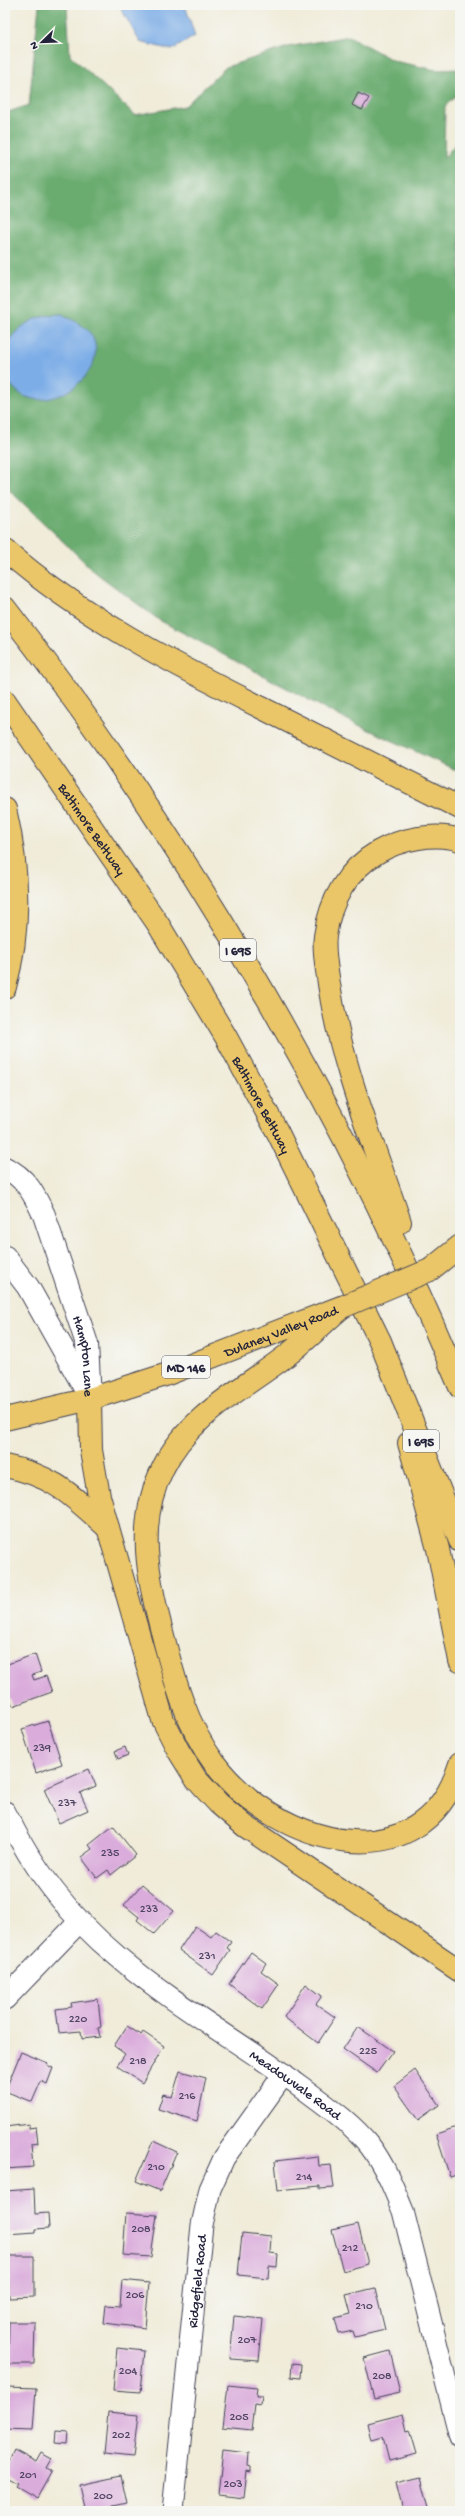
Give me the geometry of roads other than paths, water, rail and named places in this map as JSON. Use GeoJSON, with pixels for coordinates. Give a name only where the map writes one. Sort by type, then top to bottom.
{"type":"FeatureCollection","features":[{"type":"Feature","properties":{"kind":"main road"},"geometry":{"type":"LineString","coordinates":[[5,550],[29,571],[80,607],[139,644],[460,808]]}},
{"type":"Feature","properties":{"kind":"main road","name":"I 695"},"geometry":{"type":"LineString","coordinates":[[5,608],[120,763],[206,897],[326,1103],[378,1204],[430,1317],[460,1387]]}},
{"type":"Feature","properties":{"kind":"main road","name":"Baltimore Beltway"},"geometry":{"type":"LineString","coordinates":[[5,701],[158,924],[226,1037],[316,1208],[380,1341],[460,1541]]}},
{"type":"Feature","properties":{"kind":"main road"},"geometry":{"type":"LineString","coordinates":[[5,809],[17,880],[11,960],[5,987]]}},
{"type":"Feature","properties":{"kind":"main road"},"geometry":{"type":"LineString","coordinates":[[430,1317],[345,1058],[332,1003],[326,962],[325,937],[330,914],[338,892],[365,860],[385,848],[407,841],[429,837],[460,840]]}},
{"type":"Feature","properties":{"kind":"main road"},"geometry":{"type":"LineString","coordinates":[[430,1270],[460,1246]]}},
{"type":"Feature","properties":{"kind":"main road","name":"Dulaney Valley Road"},"geometry":{"type":"LineString","coordinates":[[5,1419],[90,1399],[165,1375],[280,1332],[460,1258]]}},
{"type":"Feature","properties":{"kind":"main road"},"geometry":{"type":"LineString","coordinates":[[342,1307],[288,1355],[227,1398],[192,1428],[162,1468],[147,1521],[145,1544],[148,1579],[175,1681],[186,1715],[216,1765],[260,1807],[291,1825],[321,1837],[346,1842],[368,1842],[410,1830],[428,1816],[444,1801],[454,1782],[460,1764]]}},
{"type":"Feature","properties":{"kind":"main road"},"geometry":{"type":"LineString","coordinates":[[380,1341],[438,1549],[460,1661]]}},
{"type":"Feature","properties":{"kind":"main road"},"geometry":{"type":"LineString","coordinates":[[90,1399],[94,1473],[108,1528],[163,1720],[178,1750],[196,1779],[218,1803],[246,1826],[460,1971]]}},
{"type":"Feature","properties":{"kind":"main road"},"geometry":{"type":"LineString","coordinates":[[5,1466],[34,1473],[52,1481],[108,1528]]}},
{"type":"Feature","properties":{"kind":"street","name":"Hampton Lane"},"geometry":{"type":"LineString","coordinates":[[5,1168],[25,1182],[36,1197],[44,1215],[87,1344],[90,1399]]}},
{"type":"Feature","properties":{"kind":"street","name":"Hampton Lane"},"geometry":{"type":"LineString","coordinates":[[5,1257],[32,1293],[90,1399]]}},
{"type":"Feature","properties":{"kind":"street","name":"Meadowvale Road"},"geometry":{"type":"LineString","coordinates":[[5,1812],[18,1838],[39,1870],[79,1922],[118,1957],[161,1990],[284,2074],[342,2117],[370,2146],[388,2175],[403,2211],[460,2438]]}},
{"type":"Feature","properties":{"kind":"street"},"geometry":{"type":"LineString","coordinates":[[5,1999],[79,1922]]}},
{"type":"Feature","properties":{"kind":"street","name":"Ridgefield Road"},"geometry":{"type":"LineString","coordinates":[[173,2511],[202,2225],[210,2189],[224,2158],[284,2074]]}},
{"type":"Feature","properties":{"kind":"water"},"geometry":{"type":"Polygon","coordinates":[[[119,5],[185,5],[195,36],[172,50],[140,42],[119,5]]]}},
{"type":"Feature","properties":{"kind":"water"},"geometry":{"type":"Polygon","coordinates":[[[62,314],[81,325],[90,333],[96,348],[93,364],[83,379],[69,390],[53,398],[35,399],[19,393],[7,378],[5,367],[5,347],[16,332],[29,322],[44,316],[62,314]]]}}]}
